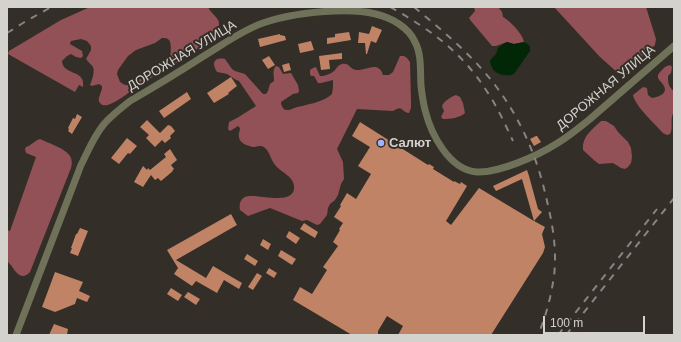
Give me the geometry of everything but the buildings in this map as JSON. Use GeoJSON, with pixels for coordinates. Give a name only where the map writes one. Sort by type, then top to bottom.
{"type":"FeatureCollection","features":[{"type":"Feature","properties":{"kind":"street","name":"ДОРОЖНАЯ УЛИЦА"},"geometry":{"type":"LineString","coordinates":[[16,335],[81,165],[103,125],[130,102],[227,42],[261,24],[287,16],[321,12],[351,11],[361,11],[381,16],[391,19],[399,24],[411,35],[417,47],[420,63],[421,88],[428,121],[434,134],[442,148],[452,160],[467,169],[476,172],[507,167],[556,144],[590,119],[674,46]]}},
{"type":"Feature","properties":{"kind":"shaded area"},"geometry":{"type":"Polygon","coordinates":[[[90,7],[208,7],[217,18],[219,27],[205,43],[186,57],[159,73],[155,73],[168,62],[170,58],[171,47],[169,40],[162,38],[155,43],[136,50],[128,56],[118,70],[117,74],[120,82],[128,85],[149,75],[153,76],[118,100],[107,105],[103,105],[99,101],[102,86],[99,84],[92,86],[90,85],[94,69],[86,59],[91,50],[91,46],[87,41],[81,39],[71,41],[70,44],[82,51],[83,56],[81,58],[71,54],[62,61],[63,66],[66,69],[81,77],[83,81],[83,87],[79,85],[75,92],[8,54],[9,51],[61,20],[90,7]]]}},
{"type":"Feature","properties":{"kind":"shaded area"},"geometry":{"type":"Polygon","coordinates":[[[474,7],[499,8],[503,17],[516,28],[524,42],[514,44],[507,42],[492,46],[469,18],[475,11],[474,7]]]}},
{"type":"Feature","properties":{"kind":"shaded area"},"geometry":{"type":"Polygon","coordinates":[[[554,7],[646,7],[656,39],[655,45],[626,72],[618,73],[600,57],[554,7]]]}},
{"type":"Feature","properties":{"kind":"shaded area"},"geometry":{"type":"Polygon","coordinates":[[[507,42],[514,44],[524,42],[530,47],[530,51],[514,74],[510,75],[497,73],[493,69],[490,62],[496,54],[498,48],[507,42]]]}},
{"type":"Feature","properties":{"kind":"shaded area"},"geometry":{"type":"Polygon","coordinates":[[[400,56],[404,56],[410,62],[411,108],[409,113],[400,108],[393,111],[357,109],[337,149],[343,162],[344,179],[338,195],[330,204],[327,215],[320,224],[317,225],[307,220],[302,221],[270,208],[248,216],[240,210],[240,202],[245,197],[282,198],[293,193],[294,186],[292,180],[274,164],[264,147],[251,147],[242,143],[239,139],[240,128],[238,126],[230,131],[228,129],[229,122],[256,106],[239,81],[227,74],[217,72],[214,66],[216,60],[225,59],[232,69],[245,74],[263,94],[266,94],[270,84],[274,81],[274,71],[276,66],[279,67],[283,74],[291,73],[298,85],[299,91],[281,102],[281,105],[285,110],[290,110],[319,101],[329,97],[332,94],[333,80],[318,83],[314,76],[311,76],[310,74],[310,70],[313,68],[316,67],[320,76],[330,74],[342,64],[348,65],[356,70],[375,67],[381,71],[383,75],[389,75],[393,72],[400,56]]]}},
{"type":"Feature","properties":{"kind":"shaded area"},"geometry":{"type":"Polygon","coordinates":[[[670,65],[672,67],[668,80],[669,86],[674,91],[674,112],[672,117],[672,129],[670,134],[667,135],[663,133],[641,109],[633,95],[643,87],[647,88],[648,95],[652,98],[662,95],[665,89],[663,84],[658,79],[658,75],[665,67],[670,65]]]}},
{"type":"Feature","properties":{"kind":"shaded area"},"geometry":{"type":"Polygon","coordinates":[[[456,95],[460,97],[463,103],[465,113],[458,117],[443,119],[441,117],[444,111],[442,106],[443,104],[448,99],[456,95]]]}},
{"type":"Feature","properties":{"kind":"shaded area"},"geometry":{"type":"Polygon","coordinates":[[[601,121],[606,121],[614,126],[628,142],[631,148],[631,163],[625,169],[613,163],[599,164],[583,150],[586,137],[601,121]]]}},
{"type":"Feature","properties":{"kind":"shaded area"},"geometry":{"type":"Polygon","coordinates":[[[40,139],[66,152],[71,158],[72,166],[30,272],[27,275],[22,276],[17,273],[7,260],[7,230],[10,231],[36,157],[26,153],[25,149],[40,139]]]}},
{"type":"Feature","properties":{"kind":"railway"},"geometry":{"type":"LineString","coordinates":[[7,33],[51,7]]}},
{"type":"Feature","properties":{"kind":"railway"},"geometry":{"type":"LineString","coordinates":[[390,7],[431,32],[466,64],[477,76],[490,96],[513,141]]}},
{"type":"Feature","properties":{"kind":"railway"},"geometry":{"type":"LineString","coordinates":[[414,7],[467,53],[495,85],[521,126],[539,170],[553,229],[555,257],[554,276],[550,299],[538,335]]}},
{"type":"Feature","properties":{"kind":"railway"},"geometry":{"type":"LineString","coordinates":[[566,335],[674,198]]}},
{"type":"Feature","properties":{"kind":"railway"},"geometry":{"type":"LineString","coordinates":[[558,335],[657,209]]}},
{"type":"Feature","properties":{"kind":"place","name":"Салют"},"geometry":{"type":"Point","coordinates":[381,143]}}]}
